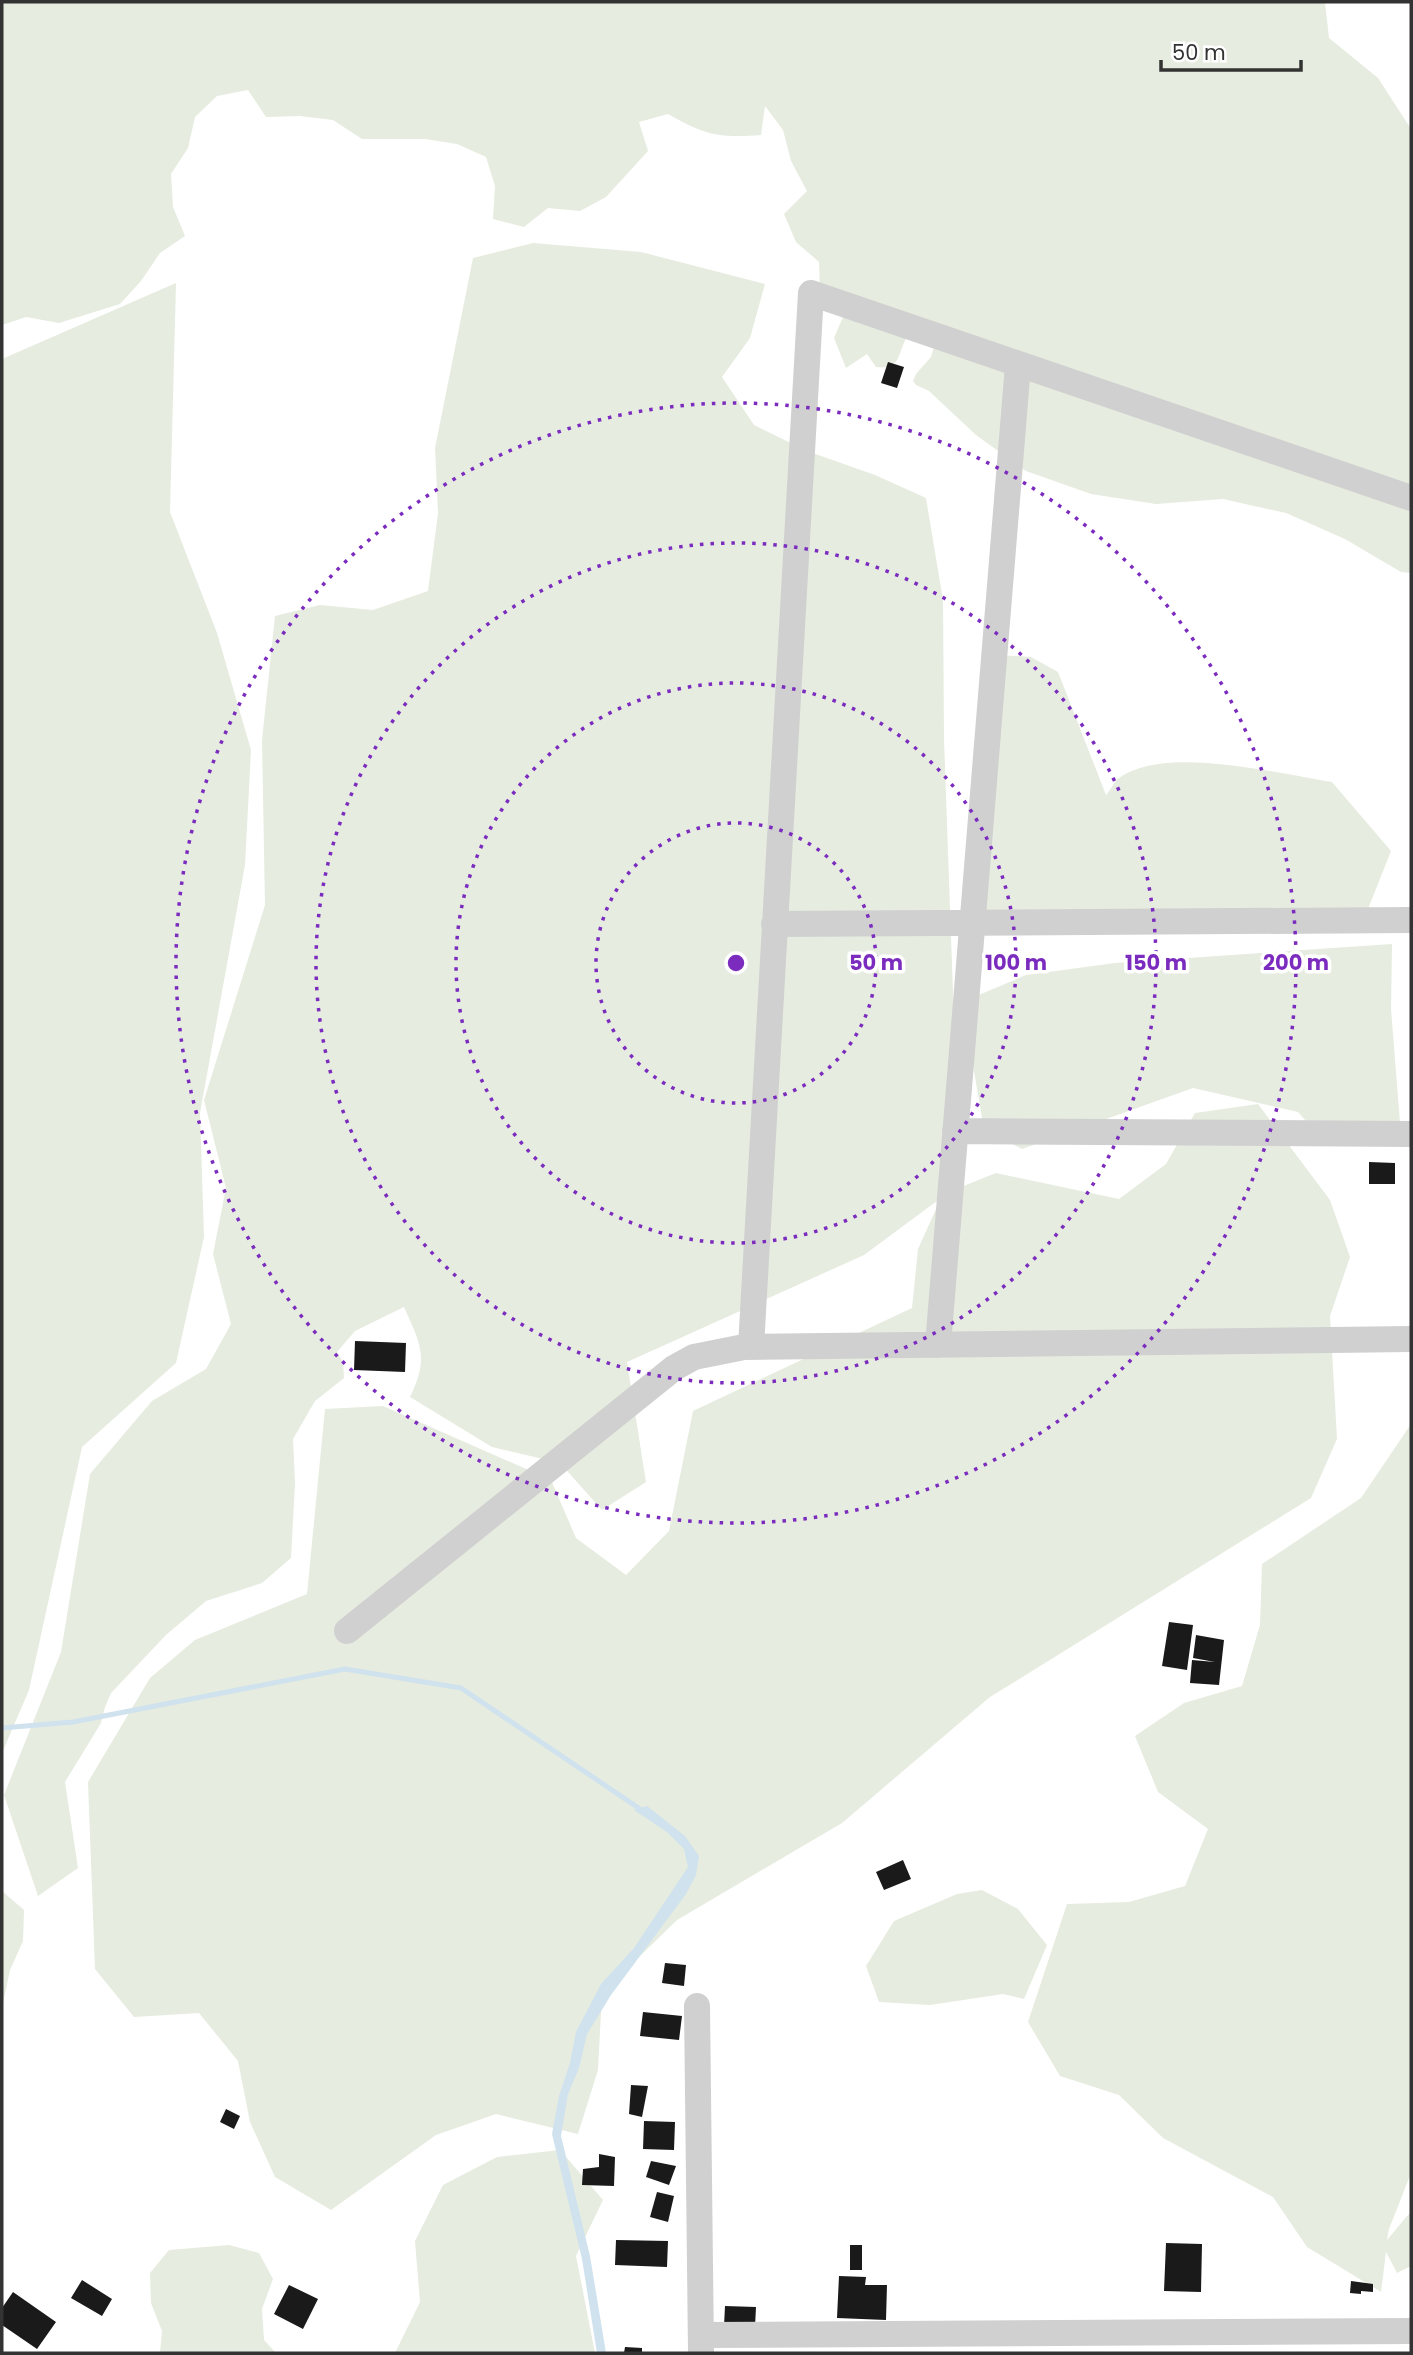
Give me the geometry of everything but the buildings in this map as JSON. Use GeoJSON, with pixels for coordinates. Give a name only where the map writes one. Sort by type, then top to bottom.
{"type":"FeatureCollection","features":[{"type":"Feature","properties":{"kind":"street"},"geometry":{"type":"LineString","coordinates":[[751,1348],[811,293],[1411,498]]}},
{"type":"Feature","properties":{"kind":"street"},"geometry":{"type":"LineString","coordinates":[[938,1345],[1018,365]]}},
{"type":"Feature","properties":{"kind":"street"},"geometry":{"type":"LineString","coordinates":[[774,924],[1411,920]]}},
{"type":"Feature","properties":{"kind":"street"},"geometry":{"type":"LineString","coordinates":[[955,1131],[1411,1134]]}},
{"type":"Feature","properties":{"kind":"street"},"geometry":{"type":"LineString","coordinates":[[347,1631],[674,1368],[694,1357],[751,1348],[1411,1339]]}},
{"type":"Feature","properties":{"kind":"street"},"geometry":{"type":"LineString","coordinates":[[697,2006],[701,2344],[1217,2343],[1411,2331]]}},
{"type":"Feature","properties":{"kind":"shaded area"},"geometry":{"type":"Polygon","coordinates":[[[2,2],[1325,2],[1329,38],[1378,78],[1411,129],[1411,573],[1401,572],[1345,539],[1286,513],[1223,499],[1156,504],[1091,494],[1026,471],[976,435],[929,391],[913,381],[931,357],[935,343],[907,337],[898,359],[890,366],[876,367],[867,354],[846,368],[834,338],[846,310],[820,293],[819,262],[796,242],[784,214],[807,191],[791,161],[783,130],[765,106],[761,135],[712,134],[668,114],[639,122],[648,151],[606,197],[580,211],[548,208],[524,227],[493,219],[495,186],[486,157],[457,144],[425,139],[362,139],[333,120],[300,116],[266,117],[248,90],[217,96],[195,117],[188,148],[171,174],[173,207],[185,236],[160,253],[141,281],[120,304],[59,323],[26,317],[2,325],[2,2]]]}},
{"type":"Feature","properties":{"kind":"shaded area"},"geometry":{"type":"Polygon","coordinates":[[[533,243],[641,252],[765,284],[750,338],[722,377],[754,425],[807,451],[875,475],[926,498],[943,600],[944,739],[955,1049],[951,1191],[996,1173],[1119,1199],[1166,1164],[1195,1113],[1258,1104],[1330,1200],[1350,1257],[1330,1316],[1337,1439],[1311,1498],[990,1697],[842,1823],[677,1920],[602,1993],[598,2070],[578,2134],[496,2114],[436,2135],[331,2210],[275,2177],[250,2122],[238,2061],[199,2013],[134,2017],[95,1969],[88,1782],[150,1678],[195,1640],[307,1594],[325,1409],[383,1406],[551,1480],[576,1538],[626,1575],[669,1531],[693,1411],[912,1308],[918,1249],[941,1198],[864,1255],[627,1362],[646,1482],[602,1510],[560,1463],[492,1447],[410,1397],[419,1372],[421,1352],[404,1307],[355,1331],[337,1352],[343,1362],[344,1378],[315,1401],[293,1439],[295,1483],[291,1558],[262,1583],[206,1601],[166,1635],[111,1693],[101,1723],[65,1782],[78,1868],[38,1896],[4,1795],[61,1652],[90,1474],[152,1401],[206,1369],[231,1324],[213,1254],[226,1188],[204,1100],[265,905],[262,740],[275,616],[320,605],[373,610],[428,591],[438,513],[435,448],[473,258],[533,243]]]}},
{"type":"Feature","properties":{"kind":"shaded area"},"geometry":{"type":"Polygon","coordinates":[[[176,283],[170,512],[217,633],[251,750],[245,865],[200,1113],[204,1237],[176,1363],[82,1447],[29,1690],[2,1753],[2,359],[176,283]]]}},
{"type":"Feature","properties":{"kind":"shaded area"},"geometry":{"type":"Polygon","coordinates":[[[997,655],[1031,657],[1058,672],[1106,795],[1119,778],[1139,768],[1164,763],[1222,764],[1332,782],[1391,851],[1364,919],[985,919],[997,655]]]}},
{"type":"Feature","properties":{"kind":"shaded area"},"geometry":{"type":"Polygon","coordinates":[[[1392,944],[1391,1009],[1401,1135],[1320,1137],[1298,1112],[1193,1088],[1022,1149],[984,1129],[962,1002],[1026,975],[1115,963],[1392,944]]]}},
{"type":"Feature","properties":{"kind":"shaded area"},"geometry":{"type":"Polygon","coordinates":[[[1411,1424],[1411,2173],[1387,2240],[1411,2213],[1411,2266],[1397,2273],[1386,2252],[1381,2292],[1307,2247],[1273,2197],[1163,2138],[1119,2095],[1060,2076],[1028,2022],[1067,1904],[1129,1902],[1185,1886],[1208,1829],[1158,1792],[1135,1736],[1184,1703],[1242,1686],[1260,1625],[1262,1564],[1361,1498],[1411,1424]]]}},
{"type":"Feature","properties":{"kind":"shaded area"},"geometry":{"type":"Polygon","coordinates":[[[982,1890],[1018,1909],[1047,1945],[1024,1999],[1003,1994],[930,2005],[879,2002],[866,1966],[894,1921],[957,1894],[982,1890]]]}},
{"type":"Feature","properties":{"kind":"shaded area"},"geometry":{"type":"Polygon","coordinates":[[[2,1891],[24,1910],[23,1941],[10,1970],[2,2008],[2,1891]]]}},
{"type":"Feature","properties":{"kind":"shaded area"},"geometry":{"type":"Polygon","coordinates":[[[560,2150],[603,2200],[576,2256],[595,2353],[395,2353],[420,2302],[415,2241],[443,2185],[497,2157],[560,2150]]]}},
{"type":"Feature","properties":{"kind":"shaded area"},"geometry":{"type":"Polygon","coordinates":[[[229,2245],[259,2253],[273,2279],[262,2309],[264,2340],[276,2353],[160,2353],[162,2331],[151,2303],[150,2273],[169,2250],[229,2245]]]}},
{"type":"Feature","properties":{"kind":"water"},"geometry":{"type":"Polygon","coordinates":[[[647,1806],[685,1836],[699,1856],[696,1875],[686,1894],[611,1995],[587,2034],[579,2068],[568,2094],[561,2136],[590,2256],[606,2353],[597,2353],[582,2259],[552,2134],[576,2032],[601,1984],[634,1948],[688,1867],[684,1849],[667,1832],[634,1810],[647,1806]]]}},
{"type":"Feature","properties":{"kind":"waterway"},"geometry":{"type":"LineString","coordinates":[[2,1728],[73,1722],[345,1669],[461,1688],[643,1811]]}}]}
